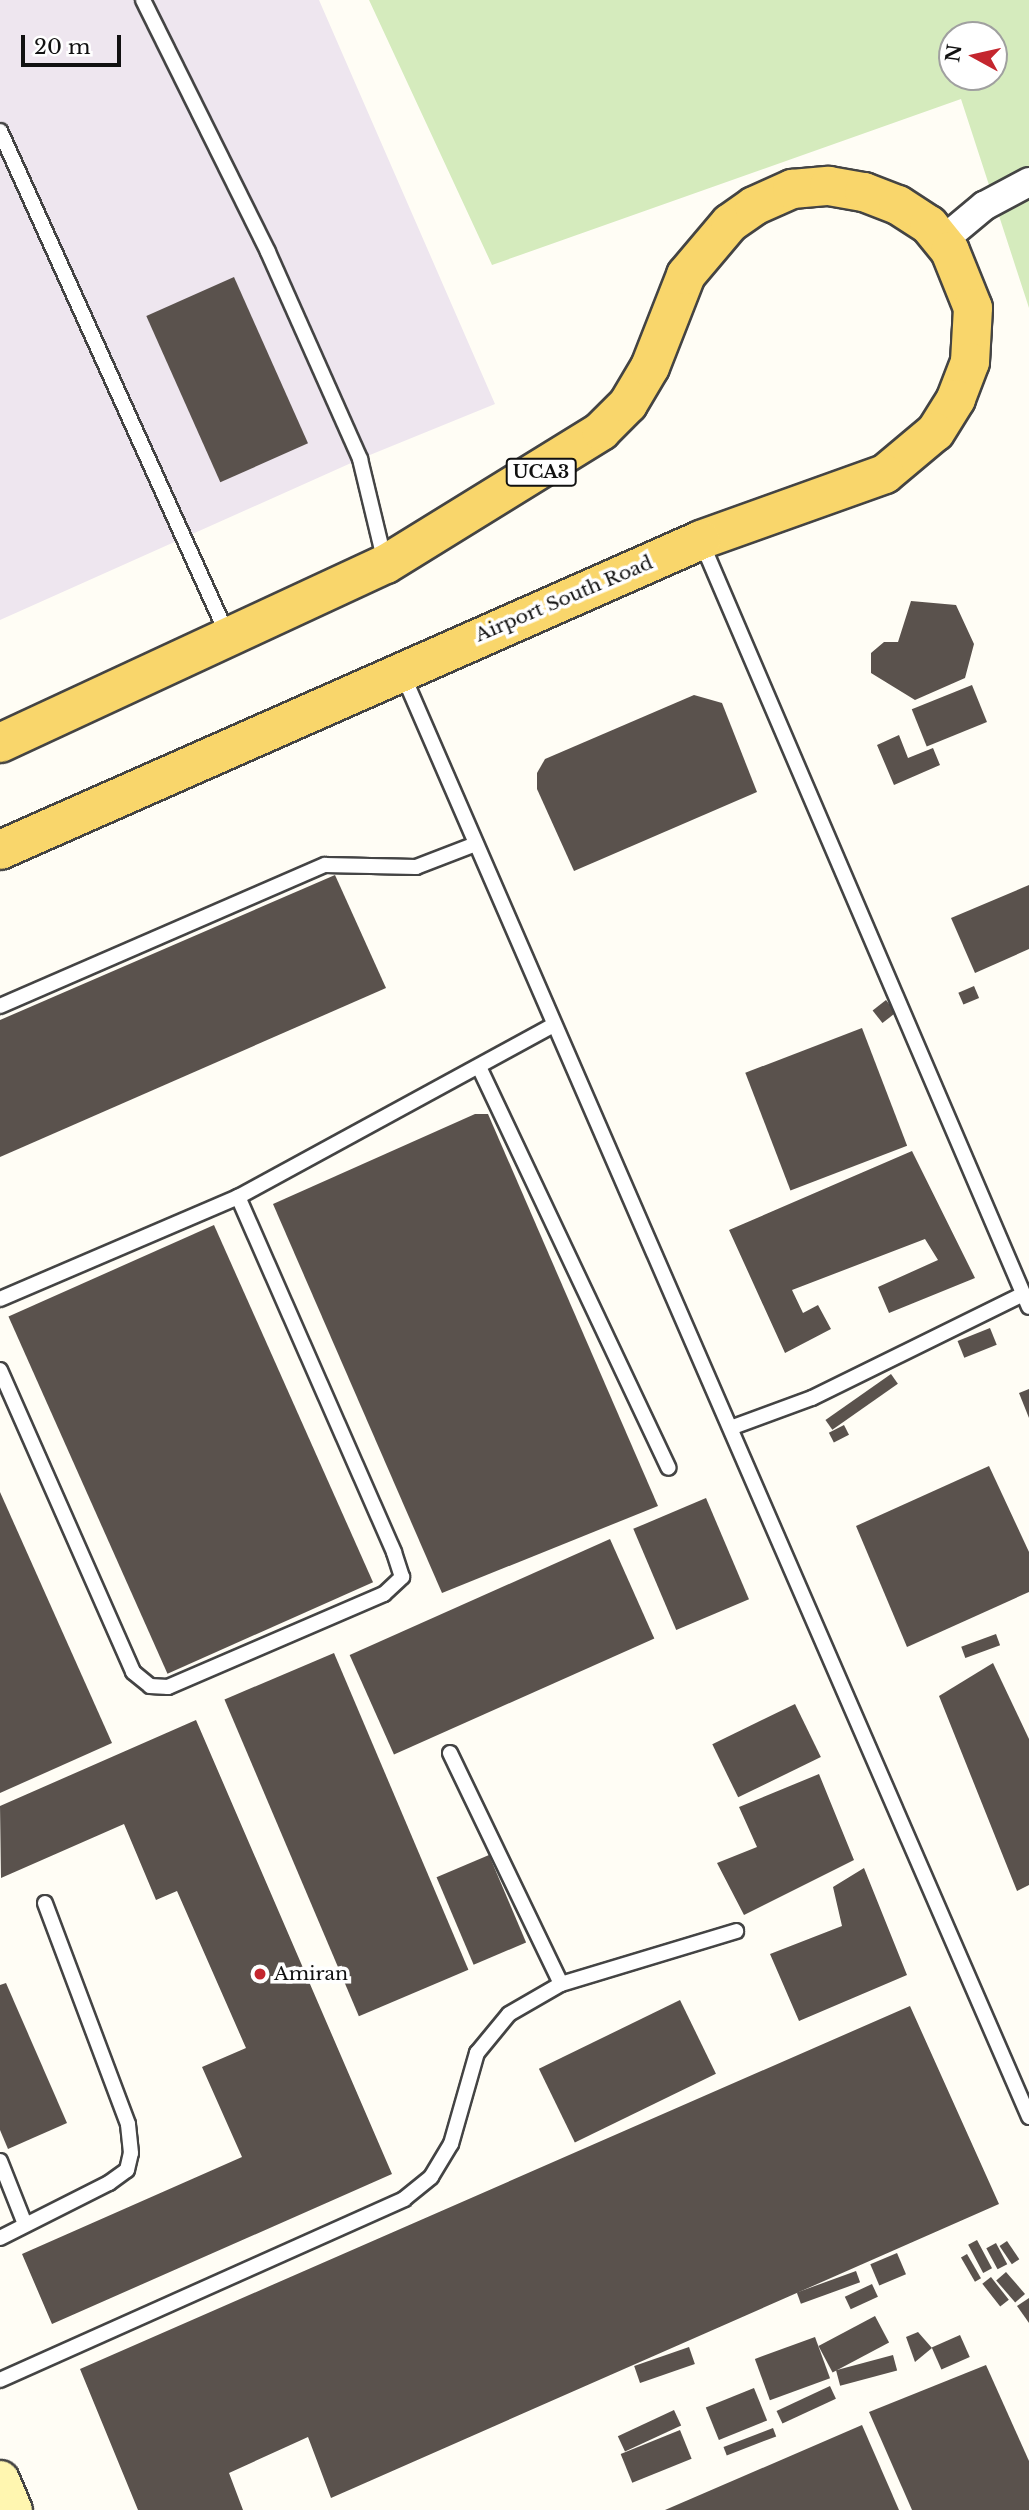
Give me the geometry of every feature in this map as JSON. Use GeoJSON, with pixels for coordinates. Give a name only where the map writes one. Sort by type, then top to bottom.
{"type":"FeatureCollection","features":[{"type":"Feature","properties":{"kind":"main road","name":"Airport South Road"},"geometry":{"type":"LineString","coordinates":[[0,743],[230,641],[386,564],[601,431],[628,404],[650,368],[686,275],[706,248],[754,206],[792,189],[829,186],[864,192],[898,205],[942,241],[964,282],[973,308],[970,362],[956,399],[911,456],[885,474],[701,540],[401,670],[0,850]]}},
{"type":"Feature","properties":{"kind":"main road"},"geometry":{"type":"LineString","coordinates":[[0,2480],[13,2510]]}},
{"type":"Feature","properties":{"kind":"street"},"geometry":{"type":"LineString","coordinates":[[942,241],[984,206],[1029,182]]}},
{"type":"Feature","properties":{"kind":"lane"},"geometry":{"type":"LineString","coordinates":[[143,0],[268,252],[360,459],[386,564]]}},
{"type":"Feature","properties":{"kind":"lane"},"geometry":{"type":"LineString","coordinates":[[0,131],[230,641]]}},
{"type":"Feature","properties":{"kind":"lane"},"geometry":{"type":"LineString","coordinates":[[701,540],[1026,1301],[811,1398],[733,1427]]}},
{"type":"Feature","properties":{"kind":"lane"},"geometry":{"type":"LineString","coordinates":[[401,670],[554,1025],[733,1427],[1029,2117]]}},
{"type":"Feature","properties":{"kind":"lane"},"geometry":{"type":"LineString","coordinates":[[0,1006],[326,865],[416,867],[475,844]]}},
{"type":"Feature","properties":{"kind":"lane"},"geometry":{"type":"LineString","coordinates":[[0,1299],[238,1197],[480,1069],[554,1025]]}},
{"type":"Feature","properties":{"kind":"lane"},"geometry":{"type":"LineString","coordinates":[[480,1069],[669,1468]]}},
{"type":"Feature","properties":{"kind":"lane"},"geometry":{"type":"LineString","coordinates":[[0,1370],[133,1672],[150,1686],[169,1686],[384,1594],[402,1577],[394,1552],[238,1197]]}},
{"type":"Feature","properties":{"kind":"lane"},"geometry":{"type":"LineString","coordinates":[[450,1753],[561,1984]]}},
{"type":"Feature","properties":{"kind":"lane"},"geometry":{"type":"LineString","coordinates":[[0,2238],[109,2183],[127,2170],[131,2152],[128,2124],[45,1903]]}},
{"type":"Feature","properties":{"kind":"lane"},"geometry":{"type":"LineString","coordinates":[[0,2380],[404,2199],[431,2177],[451,2144],[477,2053],[509,2014],[561,1984],[736,1931]]}},
{"type":"Feature","properties":{"kind":"lane"},"geometry":{"type":"LineString","coordinates":[[0,2161],[25,2224]]}},
{"type":"Feature","properties":{"kind":"shaded area"},"geometry":{"type":"Polygon","coordinates":[[[0,0],[319,0],[495,404],[360,459],[0,620],[0,0]]]}},
{"type":"Feature","properties":{"kind":"green space"},"geometry":{"type":"Polygon","coordinates":[[[369,0],[1029,0],[1029,308],[961,99],[492,265],[369,0]]]}},
{"type":"Feature","properties":{"kind":"building"},"geometry":{"type":"Polygon","coordinates":[[[234,277],[308,443],[220,482],[146,316],[234,277]]]}},
{"type":"Feature","properties":{"kind":"building"},"geometry":{"type":"Polygon","coordinates":[[[911,601],[956,605],[974,644],[965,678],[915,700],[871,673],[871,653],[884,642],[898,642],[911,601]]]}},
{"type":"Feature","properties":{"kind":"building"},"geometry":{"type":"Polygon","coordinates":[[[972,685],[987,722],[927,746],[912,709],[972,685]]]}},
{"type":"Feature","properties":{"kind":"building"},"geometry":{"type":"Polygon","coordinates":[[[694,695],[722,703],[757,792],[574,871],[537,789],[537,773],[545,759],[694,695]]]}},
{"type":"Feature","properties":{"kind":"building"},"geometry":{"type":"Polygon","coordinates":[[[899,735],[908,758],[933,748],[940,765],[894,785],[877,745],[899,735]]]}},
{"type":"Feature","properties":{"kind":"building"},"geometry":{"type":"Polygon","coordinates":[[[335,875],[386,988],[0,1157],[0,1020],[335,875]]]}},
{"type":"Feature","properties":{"kind":"building"},"geometry":{"type":"Polygon","coordinates":[[[1029,885],[1029,949],[975,973],[951,918],[1029,885]]]}},
{"type":"Feature","properties":{"kind":"building"},"geometry":{"type":"Polygon","coordinates":[[[974,986],[979,998],[963,1005],[958,993],[974,986]]]}},
{"type":"Feature","properties":{"kind":"building"},"geometry":{"type":"Polygon","coordinates":[[[886,1000],[896,1013],[882,1023],[873,1010],[886,1000]]]}},
{"type":"Feature","properties":{"kind":"building"},"geometry":{"type":"Polygon","coordinates":[[[862,1028],[907,1146],[790,1190],[745,1073],[862,1028]]]}},
{"type":"Feature","properties":{"kind":"building"},"geometry":{"type":"Polygon","coordinates":[[[475,1114],[488,1114],[658,1506],[442,1593],[273,1204],[475,1114]]]}},
{"type":"Feature","properties":{"kind":"building"},"geometry":{"type":"Polygon","coordinates":[[[912,1151],[975,1278],[889,1313],[878,1287],[938,1260],[925,1239],[792,1290],[803,1313],[818,1305],[831,1329],[785,1353],[729,1230],[912,1151]]]}},
{"type":"Feature","properties":{"kind":"building"},"geometry":{"type":"Polygon","coordinates":[[[214,1225],[373,1582],[167,1674],[8,1317],[214,1225]]]}},
{"type":"Feature","properties":{"kind":"building"},"geometry":{"type":"Polygon","coordinates":[[[990,1328],[997,1345],[964,1358],[958,1341],[990,1328]]]}},
{"type":"Feature","properties":{"kind":"building"},"geometry":{"type":"Polygon","coordinates":[[[891,1374],[898,1384],[832,1430],[825,1420],[891,1374]]]}},
{"type":"Feature","properties":{"kind":"building"},"geometry":{"type":"Polygon","coordinates":[[[1029,1389],[1029,1418],[1019,1393],[1029,1389]]]}},
{"type":"Feature","properties":{"kind":"building"},"geometry":{"type":"Polygon","coordinates":[[[844,1425],[849,1435],[834,1443],[829,1433],[844,1425]]]}},
{"type":"Feature","properties":{"kind":"building"},"geometry":{"type":"Polygon","coordinates":[[[989,1466],[1029,1552],[1029,1592],[907,1647],[856,1526],[989,1466]]]}},
{"type":"Feature","properties":{"kind":"building"},"geometry":{"type":"Polygon","coordinates":[[[0,1492],[112,1743],[0,1793],[0,1492]]]}},
{"type":"Feature","properties":{"kind":"building"},"geometry":{"type":"Polygon","coordinates":[[[706,1498],[749,1599],[676,1630],[633,1529],[706,1498]]]}},
{"type":"Feature","properties":{"kind":"building"},"geometry":{"type":"Polygon","coordinates":[[[610,1539],[654,1639],[394,1754],[350,1655],[610,1539]]]}},
{"type":"Feature","properties":{"kind":"building"},"geometry":{"type":"Polygon","coordinates":[[[996,1634],[1000,1645],[965,1658],[961,1647],[996,1634]]]}},
{"type":"Feature","properties":{"kind":"building"},"geometry":{"type":"Polygon","coordinates":[[[334,1653],[468,1970],[359,2016],[224,1699],[334,1653]]]}},
{"type":"Feature","properties":{"kind":"building"},"geometry":{"type":"Polygon","coordinates":[[[993,1663],[1029,1739],[1029,1885],[1017,1891],[939,1696],[993,1663]]]}},
{"type":"Feature","properties":{"kind":"building"},"geometry":{"type":"Polygon","coordinates":[[[795,1704],[821,1757],[738,1797],[712,1744],[795,1704]]]}},
{"type":"Feature","properties":{"kind":"building","name":"Amiran"},"geometry":{"type":"Polygon","coordinates":[[[196,1720],[392,2174],[52,2324],[22,2254],[242,2157],[202,2067],[246,2048],[177,1891],[156,1900],[124,1824],[1,1878],[0,1806],[196,1720]]]}},
{"type":"Feature","properties":{"kind":"building"},"geometry":{"type":"Polygon","coordinates":[[[819,1774],[854,1860],[744,1915],[717,1863],[757,1847],[739,1807],[819,1774]]]}},
{"type":"Feature","properties":{"kind":"building"},"geometry":{"type":"Polygon","coordinates":[[[489,1855],[526,1942],[474,1965],[437,1877],[489,1855]]]}},
{"type":"Feature","properties":{"kind":"building"},"geometry":{"type":"Polygon","coordinates":[[[864,1868],[907,1975],[799,2021],[770,1954],[842,1926],[833,1887],[864,1868]]]}},
{"type":"Feature","properties":{"kind":"building"},"geometry":{"type":"Polygon","coordinates":[[[6,1983],[67,2123],[8,2149],[0,2130],[0,1985],[6,1983]]]}},
{"type":"Feature","properties":{"kind":"building"},"geometry":{"type":"Polygon","coordinates":[[[680,2000],[716,2074],[575,2143],[539,2069],[680,2000]]]}},
{"type":"Feature","properties":{"kind":"building"},"geometry":{"type":"Polygon","coordinates":[[[910,2006],[999,2204],[331,2498],[308,2437],[229,2473],[243,2510],[138,2510],[80,2369],[910,2006]]]}},
{"type":"Feature","properties":{"kind":"building"},"geometry":{"type":"Polygon","coordinates":[[[977,2240],[992,2268],[983,2273],[968,2245],[977,2240]]]}},
{"type":"Feature","properties":{"kind":"building"},"geometry":{"type":"Polygon","coordinates":[[[1007,2241],[1019,2259],[1012,2264],[1000,2246],[1007,2241]]]}},
{"type":"Feature","properties":{"kind":"building"},"geometry":{"type":"Polygon","coordinates":[[[996,2243],[1007,2264],[998,2269],[986,2248],[996,2243]]]}},
{"type":"Feature","properties":{"kind":"building"},"geometry":{"type":"Polygon","coordinates":[[[897,2253],[906,2274],[879,2286],[870,2264],[897,2253]]]}},
{"type":"Feature","properties":{"kind":"building"},"geometry":{"type":"Polygon","coordinates":[[[967,2254],[981,2278],[975,2282],[961,2258],[967,2254]]]}},
{"type":"Feature","properties":{"kind":"building"},"geometry":{"type":"Polygon","coordinates":[[[856,2271],[860,2282],[801,2304],[797,2293],[856,2271]]]}},
{"type":"Feature","properties":{"kind":"building"},"geometry":{"type":"Polygon","coordinates":[[[1006,2272],[1025,2294],[1015,2302],[996,2281],[1006,2272]]]}},
{"type":"Feature","properties":{"kind":"building"},"geometry":{"type":"Polygon","coordinates":[[[991,2277],[1009,2300],[1000,2307],[982,2284],[991,2277]]]}},
{"type":"Feature","properties":{"kind":"building"},"geometry":{"type":"Polygon","coordinates":[[[872,2284],[878,2297],[851,2309],[845,2297],[872,2284]]]}},
{"type":"Feature","properties":{"kind":"building"},"geometry":{"type":"Polygon","coordinates":[[[1029,2298],[1029,2323],[1017,2306],[1029,2298]]]}},
{"type":"Feature","properties":{"kind":"building"},"geometry":{"type":"Polygon","coordinates":[[[875,2316],[889,2342],[833,2373],[818,2346],[875,2316]]]}},
{"type":"Feature","properties":{"kind":"building"},"geometry":{"type":"Polygon","coordinates":[[[918,2332],[932,2348],[915,2362],[906,2337],[918,2332]]]}},
{"type":"Feature","properties":{"kind":"building"},"geometry":{"type":"Polygon","coordinates":[[[960,2335],[970,2357],[941,2370],[932,2348],[960,2335]]]}},
{"type":"Feature","properties":{"kind":"building"},"geometry":{"type":"Polygon","coordinates":[[[815,2337],[830,2378],[770,2400],[755,2359],[815,2337]]]}},
{"type":"Feature","properties":{"kind":"building"},"geometry":{"type":"Polygon","coordinates":[[[689,2347],[695,2364],[640,2383],[634,2366],[689,2347]]]}},
{"type":"Feature","properties":{"kind":"building"},"geometry":{"type":"Polygon","coordinates":[[[893,2355],[897,2370],[840,2386],[836,2370],[893,2355]]]}},
{"type":"Feature","properties":{"kind":"building"},"geometry":{"type":"Polygon","coordinates":[[[986,2365],[1029,2461],[1029,2510],[912,2510],[869,2412],[986,2365]]]}},
{"type":"Feature","properties":{"kind":"building"},"geometry":{"type":"Polygon","coordinates":[[[830,2386],[836,2399],[782,2424],[777,2411],[830,2386]]]}},
{"type":"Feature","properties":{"kind":"building"},"geometry":{"type":"Polygon","coordinates":[[[754,2388],[767,2420],[719,2440],[706,2407],[754,2388]]]}},
{"type":"Feature","properties":{"kind":"building"},"geometry":{"type":"Polygon","coordinates":[[[674,2410],[681,2425],[625,2452],[618,2436],[674,2410]]]}},
{"type":"Feature","properties":{"kind":"building"},"geometry":{"type":"Polygon","coordinates":[[[862,2425],[899,2510],[665,2510],[862,2425]]]}},
{"type":"Feature","properties":{"kind":"building"},"geometry":{"type":"Polygon","coordinates":[[[773,2428],[776,2436],[727,2455],[724,2447],[773,2428]]]}},
{"type":"Feature","properties":{"kind":"building"},"geometry":{"type":"Polygon","coordinates":[[[680,2430],[692,2459],[632,2483],[621,2454],[680,2430]]]}},
{"type":"Feature","properties":{"kind":"place","name":"Amiran"},"geometry":{"type":"Point","coordinates":[260,1974]}}]}
